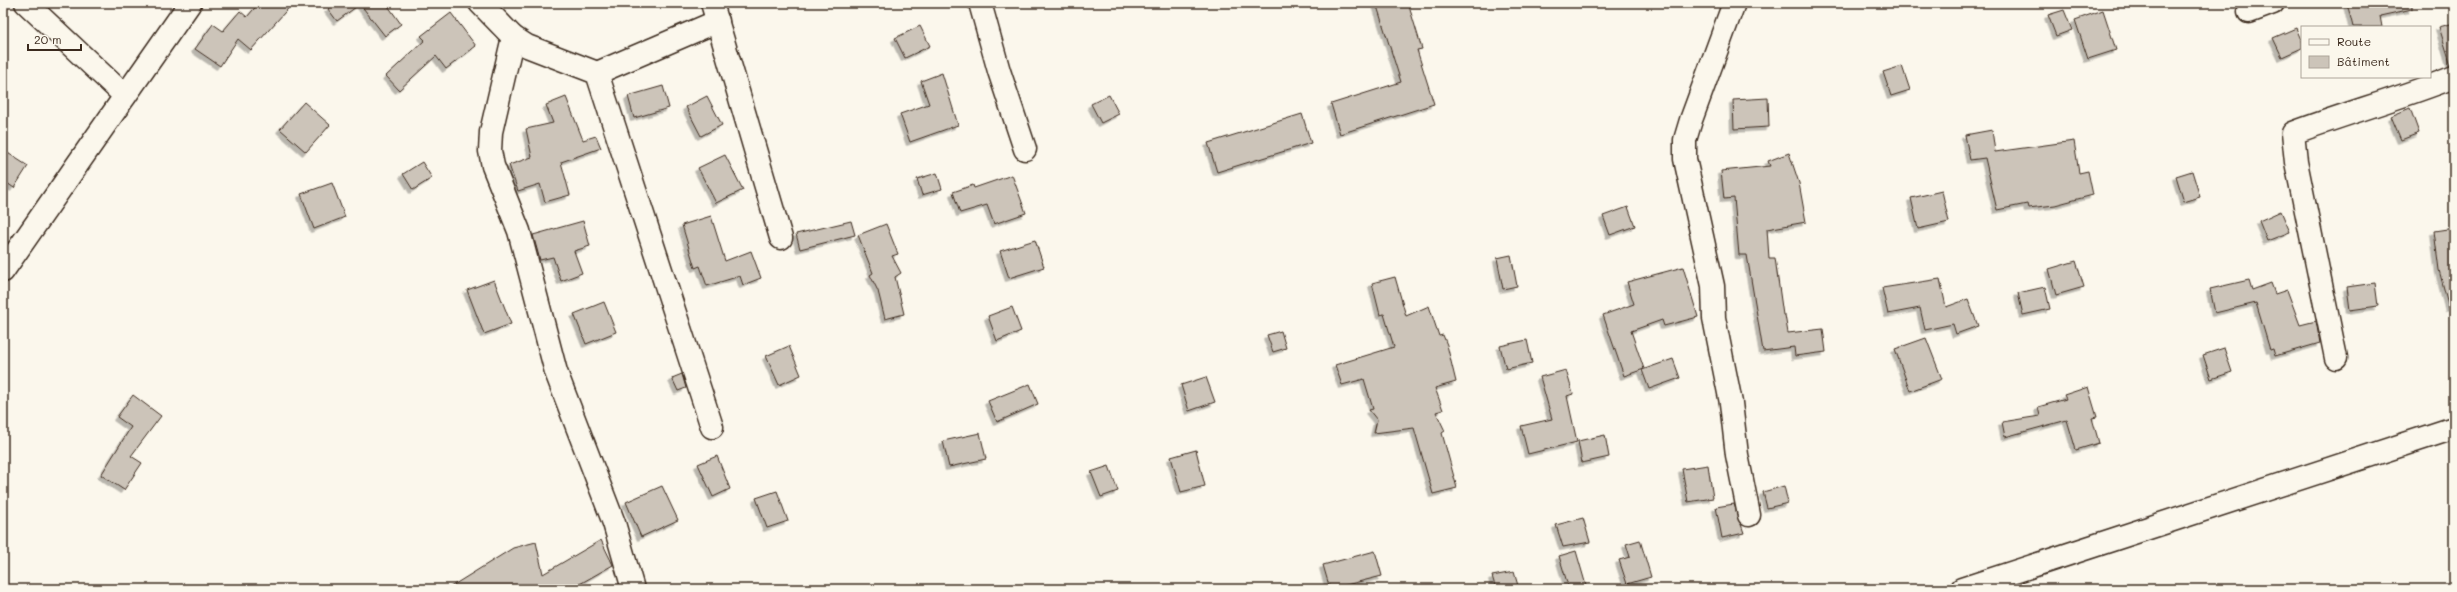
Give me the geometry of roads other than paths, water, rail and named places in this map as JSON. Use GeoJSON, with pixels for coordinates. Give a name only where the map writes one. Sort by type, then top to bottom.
{"type":"FeatureCollection","features":[{"type":"Feature","properties":{"kind":"street"},"geometry":{"type":"LineString","coordinates":[[26,3],[125,96]]}},
{"type":"Feature","properties":{"kind":"street"},"geometry":{"type":"LineString","coordinates":[[3,271],[190,3]]}},
{"type":"Feature","properties":{"kind":"street"},"geometry":{"type":"LineString","coordinates":[[480,3],[513,37],[527,46],[597,73],[715,12],[781,238]]}},
{"type":"Feature","properties":{"kind":"street"},"geometry":{"type":"LineString","coordinates":[[980,3],[998,71],[1025,149]]}},
{"type":"Feature","properties":{"kind":"street"},"geometry":{"type":"LineString","coordinates":[[1734,3],[1691,120],[1686,140],[1685,159],[1713,286],[1714,318],[1731,403],[1737,455],[1749,515]]}},
{"type":"Feature","properties":{"kind":"street"},"geometry":{"type":"LineString","coordinates":[[2249,12],[2273,3]]}},
{"type":"Feature","properties":{"kind":"street"},"geometry":{"type":"LineString","coordinates":[[513,37],[491,132],[490,151],[493,166],[519,231],[556,372],[614,523],[633,589]]}},
{"type":"Feature","properties":{"kind":"street"},"geometry":{"type":"LineString","coordinates":[[597,73],[712,427]]}},
{"type":"Feature","properties":{"kind":"street"},"geometry":{"type":"LineString","coordinates":[[2336,358],[2296,162],[2293,133],[2373,104],[2413,93],[2454,77]]}},
{"type":"Feature","properties":{"kind":"street"},"geometry":{"type":"LineString","coordinates":[[1962,589],[2454,428]]}}]}
